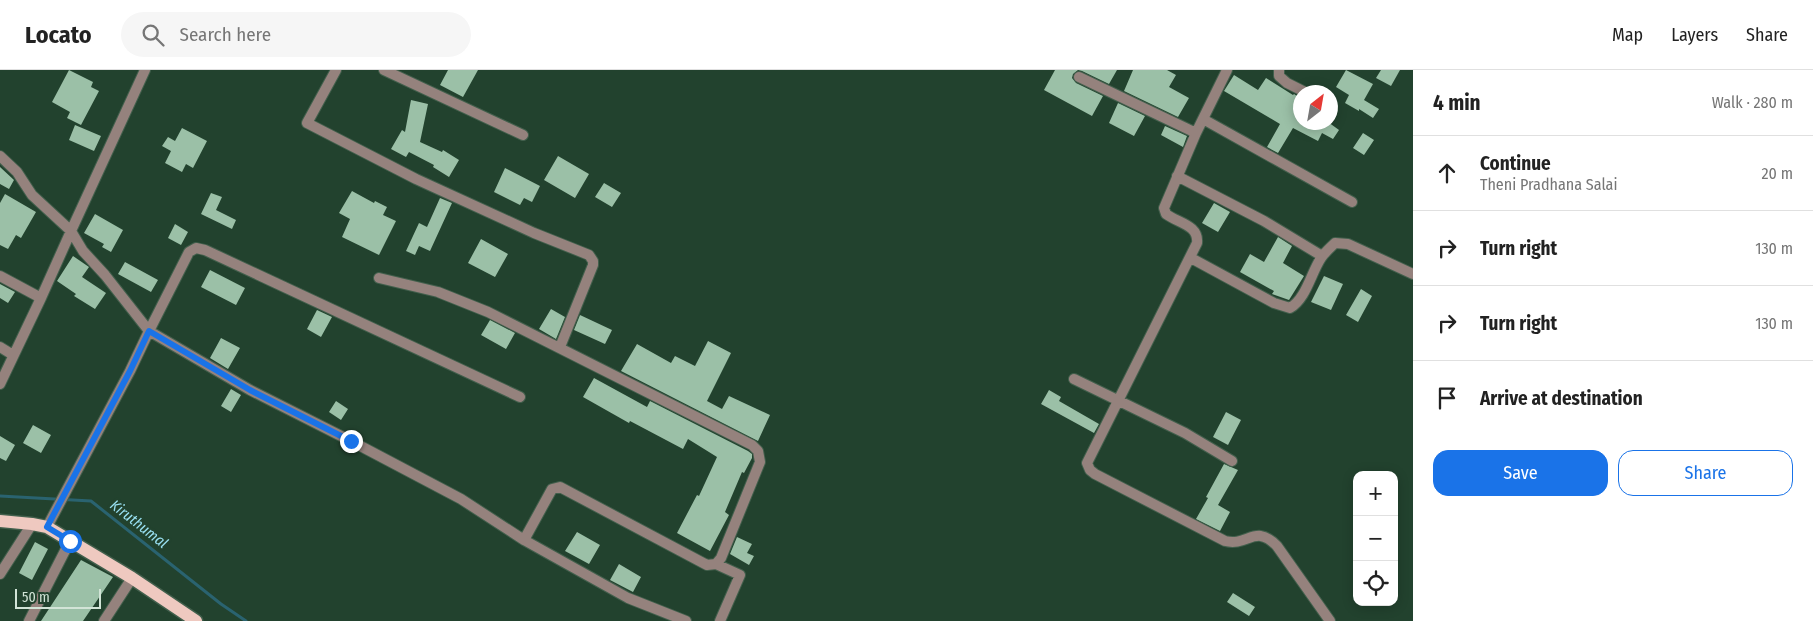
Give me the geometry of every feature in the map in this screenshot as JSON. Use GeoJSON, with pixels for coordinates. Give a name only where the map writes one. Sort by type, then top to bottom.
{"type":"FeatureCollection","features":[{"type":"Feature","properties":{"kind":"main road"},"geometry":{"type":"LineString","coordinates":[[0,521],[32,524],[50,522],[70,541],[132,578],[196,621]]}},
{"type":"Feature","properties":{"kind":"street"},"geometry":{"type":"LineString","coordinates":[[0,384],[146,70]]}},
{"type":"Feature","properties":{"kind":"street"},"geometry":{"type":"LineString","coordinates":[[336,70],[307,123],[416,179],[534,233],[589,255],[593,265],[560,347]]}},
{"type":"Feature","properties":{"kind":"street"},"geometry":{"type":"LineString","coordinates":[[384,70],[524,134]]}},
{"type":"Feature","properties":{"kind":"street"},"geometry":{"type":"LineString","coordinates":[[1227,70],[1196,133],[1164,208],[1164,211],[1171,218],[1192,228],[1196,232],[1198,237],[1197,243],[1087,463],[1090,470],[1095,474],[1225,541],[1237,542],[1257,535],[1265,536],[1277,546],[1330,621]]}},
{"type":"Feature","properties":{"kind":"street"},"geometry":{"type":"LineString","coordinates":[[1279,70],[1279,76],[1293,86]]}},
{"type":"Feature","properties":{"kind":"street"},"geometry":{"type":"LineString","coordinates":[[1079,77],[1196,133]]}},
{"type":"Feature","properties":{"kind":"street"},"geometry":{"type":"LineString","coordinates":[[1203,120],[1352,202]]}},
{"type":"Feature","properties":{"kind":"street"},"geometry":{"type":"LineString","coordinates":[[0,156],[17,172],[32,195],[70,231],[83,251],[105,275],[149,331],[250,390],[461,499],[524,540],[628,598],[686,621]]}},
{"type":"Feature","properties":{"kind":"street"},"geometry":{"type":"LineString","coordinates":[[1177,176],[1264,221],[1322,256]]}},
{"type":"Feature","properties":{"kind":"street"},"geometry":{"type":"LineString","coordinates":[[1191,258],[1274,303],[1290,308],[1301,297],[1322,256],[1335,243],[1348,244],[1413,274]]}},
{"type":"Feature","properties":{"kind":"street"},"geometry":{"type":"LineString","coordinates":[[50,522],[130,371],[189,252],[196,248],[205,250],[520,397]]}},
{"type":"Feature","properties":{"kind":"street"},"geometry":{"type":"LineString","coordinates":[[0,276],[41,298]]}},
{"type":"Feature","properties":{"kind":"street"},"geometry":{"type":"LineString","coordinates":[[379,278],[438,292],[488,312],[752,445],[758,451],[760,462],[721,558],[716,564]]}},
{"type":"Feature","properties":{"kind":"street"},"geometry":{"type":"LineString","coordinates":[[0,347],[13,355]]}},
{"type":"Feature","properties":{"kind":"street"},"geometry":{"type":"LineString","coordinates":[[1074,379],[1185,433],[1232,462]]}},
{"type":"Feature","properties":{"kind":"street"},"geometry":{"type":"LineString","coordinates":[[524,540],[552,489],[560,487],[707,565],[716,564],[740,575],[720,621]]}},
{"type":"Feature","properties":{"kind":"street"},"geometry":{"type":"LineString","coordinates":[[0,574],[32,524]]}},
{"type":"Feature","properties":{"kind":"street"},"geometry":{"type":"LineString","coordinates":[[29,621],[70,541]]}},
{"type":"Feature","properties":{"kind":"street"},"geometry":{"type":"LineString","coordinates":[[104,621],[132,578]]}},
{"type":"Feature","properties":{"kind":"building"},"geometry":{"type":"Polygon","coordinates":[[[69,70],[93,82],[91,87],[99,91],[81,125],[67,118],[70,112],[52,102],[69,70]]]}},
{"type":"Feature","properties":{"kind":"building"},"geometry":{"type":"Polygon","coordinates":[[[448,70],[478,70],[463,97],[440,85],[448,70]]]}},
{"type":"Feature","properties":{"kind":"building"},"geometry":{"type":"Polygon","coordinates":[[[1055,70],[1078,70],[1073,74],[1072,78],[1076,83],[1103,96],[1092,116],[1044,90],[1055,70]]]}},
{"type":"Feature","properties":{"kind":"building"},"geometry":{"type":"Polygon","coordinates":[[[1078,70],[1117,70],[1109,84],[1078,70]]]}},
{"type":"Feature","properties":{"kind":"building"},"geometry":{"type":"Polygon","coordinates":[[[1133,70],[1167,70],[1176,75],[1169,87],[1189,98],[1178,117],[1124,91],[1133,70]]]}},
{"type":"Feature","properties":{"kind":"building"},"geometry":{"type":"Polygon","coordinates":[[[1346,70],[1373,84],[1364,100],[1379,109],[1373,118],[1345,103],[1349,95],[1338,88],[1337,85],[1346,70]]]}},
{"type":"Feature","properties":{"kind":"building"},"geometry":{"type":"Polygon","coordinates":[[[1381,70],[1400,70],[1391,86],[1376,78],[1381,70]]]}},
{"type":"Feature","properties":{"kind":"building"},"geometry":{"type":"Polygon","coordinates":[[[1234,75],[1258,90],[1266,78],[1293,95],[1293,128],[1278,153],[1267,147],[1280,124],[1224,91],[1234,75]]]}},
{"type":"Feature","properties":{"kind":"building"},"geometry":{"type":"Polygon","coordinates":[[[411,100],[428,104],[420,142],[442,152],[443,150],[459,160],[449,177],[433,167],[434,165],[409,152],[406,157],[391,149],[402,130],[405,132],[411,100]]]}},
{"type":"Feature","properties":{"kind":"building"},"geometry":{"type":"Polygon","coordinates":[[[1118,103],[1145,116],[1134,136],[1109,123],[1118,103]]]}},
{"type":"Feature","properties":{"kind":"building"},"geometry":{"type":"Polygon","coordinates":[[[75,125],[101,136],[94,151],[69,140],[75,125]]]}},
{"type":"Feature","properties":{"kind":"building"},"geometry":{"type":"Polygon","coordinates":[[[1165,126],[1187,136],[1183,147],[1161,135],[1165,126]]]}},
{"type":"Feature","properties":{"kind":"building"},"geometry":{"type":"Polygon","coordinates":[[[182,128],[207,141],[193,168],[186,164],[182,172],[165,163],[171,151],[162,146],[168,137],[175,141],[182,128]]]}},
{"type":"Feature","properties":{"kind":"building"},"geometry":{"type":"Polygon","coordinates":[[[1297,130],[1339,130],[1333,139],[1322,133],[1318,141],[1297,130]]]}},
{"type":"Feature","properties":{"kind":"building"},"geometry":{"type":"Polygon","coordinates":[[[1363,133],[1374,140],[1364,155],[1353,148],[1363,133]]]}},
{"type":"Feature","properties":{"kind":"building"},"geometry":{"type":"Polygon","coordinates":[[[558,156],[589,174],[575,198],[544,180],[558,156]]]}},
{"type":"Feature","properties":{"kind":"building"},"geometry":{"type":"Polygon","coordinates":[[[0,167],[14,180],[9,189],[0,184],[0,167]]]}},
{"type":"Feature","properties":{"kind":"building"},"geometry":{"type":"Polygon","coordinates":[[[505,168],[540,186],[532,202],[524,198],[520,205],[494,192],[505,168]]]}},
{"type":"Feature","properties":{"kind":"building"},"geometry":{"type":"Polygon","coordinates":[[[604,183],[621,193],[612,207],[595,197],[604,183]]]}},
{"type":"Feature","properties":{"kind":"building"},"geometry":{"type":"Polygon","coordinates":[[[352,191],[374,203],[375,201],[387,207],[383,215],[396,221],[379,255],[342,237],[350,219],[339,213],[352,191]]]}},
{"type":"Feature","properties":{"kind":"building"},"geometry":{"type":"Polygon","coordinates":[[[211,193],[222,197],[216,210],[236,220],[232,229],[201,214],[211,193]]]}},
{"type":"Feature","properties":{"kind":"building"},"geometry":{"type":"Polygon","coordinates":[[[5,194],[36,212],[21,238],[16,235],[8,249],[0,245],[0,203],[5,194]]]}},
{"type":"Feature","properties":{"kind":"building"},"geometry":{"type":"Polygon","coordinates":[[[440,198],[452,203],[430,251],[419,246],[415,255],[406,251],[419,223],[427,227],[440,198]]]}},
{"type":"Feature","properties":{"kind":"building"},"geometry":{"type":"Polygon","coordinates":[[[1214,203],[1230,212],[1218,232],[1202,223],[1214,203]]]}},
{"type":"Feature","properties":{"kind":"building"},"geometry":{"type":"Polygon","coordinates":[[[95,214],[123,230],[111,252],[102,247],[104,244],[84,233],[95,214]]]}},
{"type":"Feature","properties":{"kind":"building"},"geometry":{"type":"Polygon","coordinates":[[[175,224],[188,232],[181,245],[168,238],[175,224]]]}},
{"type":"Feature","properties":{"kind":"building"},"geometry":{"type":"Polygon","coordinates":[[[1278,237],[1292,246],[1283,263],[1304,276],[1289,300],[1272,294],[1274,291],[1240,272],[1250,254],[1264,262],[1278,237]]]}},
{"type":"Feature","properties":{"kind":"building"},"geometry":{"type":"Polygon","coordinates":[[[481,239],[508,254],[495,277],[468,263],[481,239]]]}},
{"type":"Feature","properties":{"kind":"building"},"geometry":{"type":"Polygon","coordinates":[[[73,256],[89,267],[82,277],[106,293],[95,309],[74,296],[76,294],[57,281],[73,256]]]}},
{"type":"Feature","properties":{"kind":"building"},"geometry":{"type":"Polygon","coordinates":[[[125,262],[158,280],[151,292],[118,274],[125,262]]]}},
{"type":"Feature","properties":{"kind":"building"},"geometry":{"type":"Polygon","coordinates":[[[210,270],[245,288],[236,305],[201,287],[210,270]]]}},
{"type":"Feature","properties":{"kind":"building"},"geometry":{"type":"Polygon","coordinates":[[[1324,276],[1343,284],[1331,310],[1311,302],[1324,276]]]}},
{"type":"Feature","properties":{"kind":"building"},"geometry":{"type":"Polygon","coordinates":[[[0,284],[15,292],[8,303],[0,298],[0,284]]]}},
{"type":"Feature","properties":{"kind":"building"},"geometry":{"type":"Polygon","coordinates":[[[1361,289],[1372,296],[1358,322],[1346,315],[1361,289]]]}},
{"type":"Feature","properties":{"kind":"building"},"geometry":{"type":"Polygon","coordinates":[[[551,309],[565,317],[556,339],[539,329],[551,309]]]}},
{"type":"Feature","properties":{"kind":"building"},"geometry":{"type":"Polygon","coordinates":[[[317,310],[332,317],[321,337],[307,329],[317,310]]]}},
{"type":"Feature","properties":{"kind":"building"},"geometry":{"type":"Polygon","coordinates":[[[580,315],[612,330],[605,344],[574,330],[580,315]]]}},
{"type":"Feature","properties":{"kind":"building"},"geometry":{"type":"Polygon","coordinates":[[[490,320],[515,333],[506,349],[481,335],[490,320]]]}},
{"type":"Feature","properties":{"kind":"building"},"geometry":{"type":"Polygon","coordinates":[[[221,338],[240,348],[228,369],[210,358],[221,338]]]}},
{"type":"Feature","properties":{"kind":"building"},"geometry":{"type":"Polygon","coordinates":[[[708,341],[731,353],[707,401],[722,409],[729,396],[770,415],[758,441],[621,371],[637,344],[671,363],[675,356],[695,366],[708,341]]]}},
{"type":"Feature","properties":{"kind":"building"},"geometry":{"type":"Polygon","coordinates":[[[594,378],[647,407],[650,401],[752,454],[752,458],[744,473],[742,472],[725,512],[729,515],[710,551],[677,533],[697,495],[699,496],[717,457],[688,439],[683,449],[630,421],[629,423],[583,397],[594,378]]]}},
{"type":"Feature","properties":{"kind":"building"},"geometry":{"type":"Polygon","coordinates":[[[231,389],[241,395],[231,412],[221,406],[231,389]]]}},
{"type":"Feature","properties":{"kind":"building"},"geometry":{"type":"Polygon","coordinates":[[[1049,390],[1061,397],[1059,401],[1099,424],[1094,433],[1041,404],[1049,390]]]}},
{"type":"Feature","properties":{"kind":"building"},"geometry":{"type":"Polygon","coordinates":[[[336,401],[348,409],[341,420],[329,412],[336,401]]]}},
{"type":"Feature","properties":{"kind":"building"},"geometry":{"type":"Polygon","coordinates":[[[1226,412],[1241,420],[1228,445],[1213,437],[1226,412]]]}},
{"type":"Feature","properties":{"kind":"building"},"geometry":{"type":"Polygon","coordinates":[[[33,425],[51,435],[41,453],[23,443],[33,425]]]}},
{"type":"Feature","properties":{"kind":"building"},"geometry":{"type":"Polygon","coordinates":[[[0,436],[15,445],[6,461],[0,458],[0,436]]]}},
{"type":"Feature","properties":{"kind":"building"},"geometry":{"type":"Polygon","coordinates":[[[1224,464],[1238,470],[1218,505],[1230,512],[1220,531],[1196,519],[1224,464]]]}},
{"type":"Feature","properties":{"kind":"building"},"geometry":{"type":"Polygon","coordinates":[[[577,532],[600,545],[589,564],[565,551],[577,532]]]}},
{"type":"Feature","properties":{"kind":"building"},"geometry":{"type":"Polygon","coordinates":[[[737,537],[752,544],[747,553],[754,556],[749,565],[730,554],[737,537]]]}},
{"type":"Feature","properties":{"kind":"building"},"geometry":{"type":"Polygon","coordinates":[[[35,542],[48,549],[32,580],[19,573],[35,542]]]}},
{"type":"Feature","properties":{"kind":"building"},"geometry":{"type":"Polygon","coordinates":[[[81,560],[113,577],[83,621],[41,621],[81,560]]]}},
{"type":"Feature","properties":{"kind":"building"},"geometry":{"type":"Polygon","coordinates":[[[619,564],[641,577],[633,592],[610,580],[619,564]]]}},
{"type":"Feature","properties":{"kind":"building"},"geometry":{"type":"Polygon","coordinates":[[[1233,593],[1255,607],[1249,616],[1227,602],[1233,593]]]}},
{"type":"Feature","properties":{"kind":"waterway","name":"Kiruthumal"},"geometry":{"type":"LineString","coordinates":[[0,496],[91,501],[221,604],[246,621]]}},
{"type":"Feature","properties":{"kind":"route"},"geometry":{"type":"LineString","coordinates":[[70,541],[47,527],[130,371],[149,331],[250,390],[351,441]]}}]}
